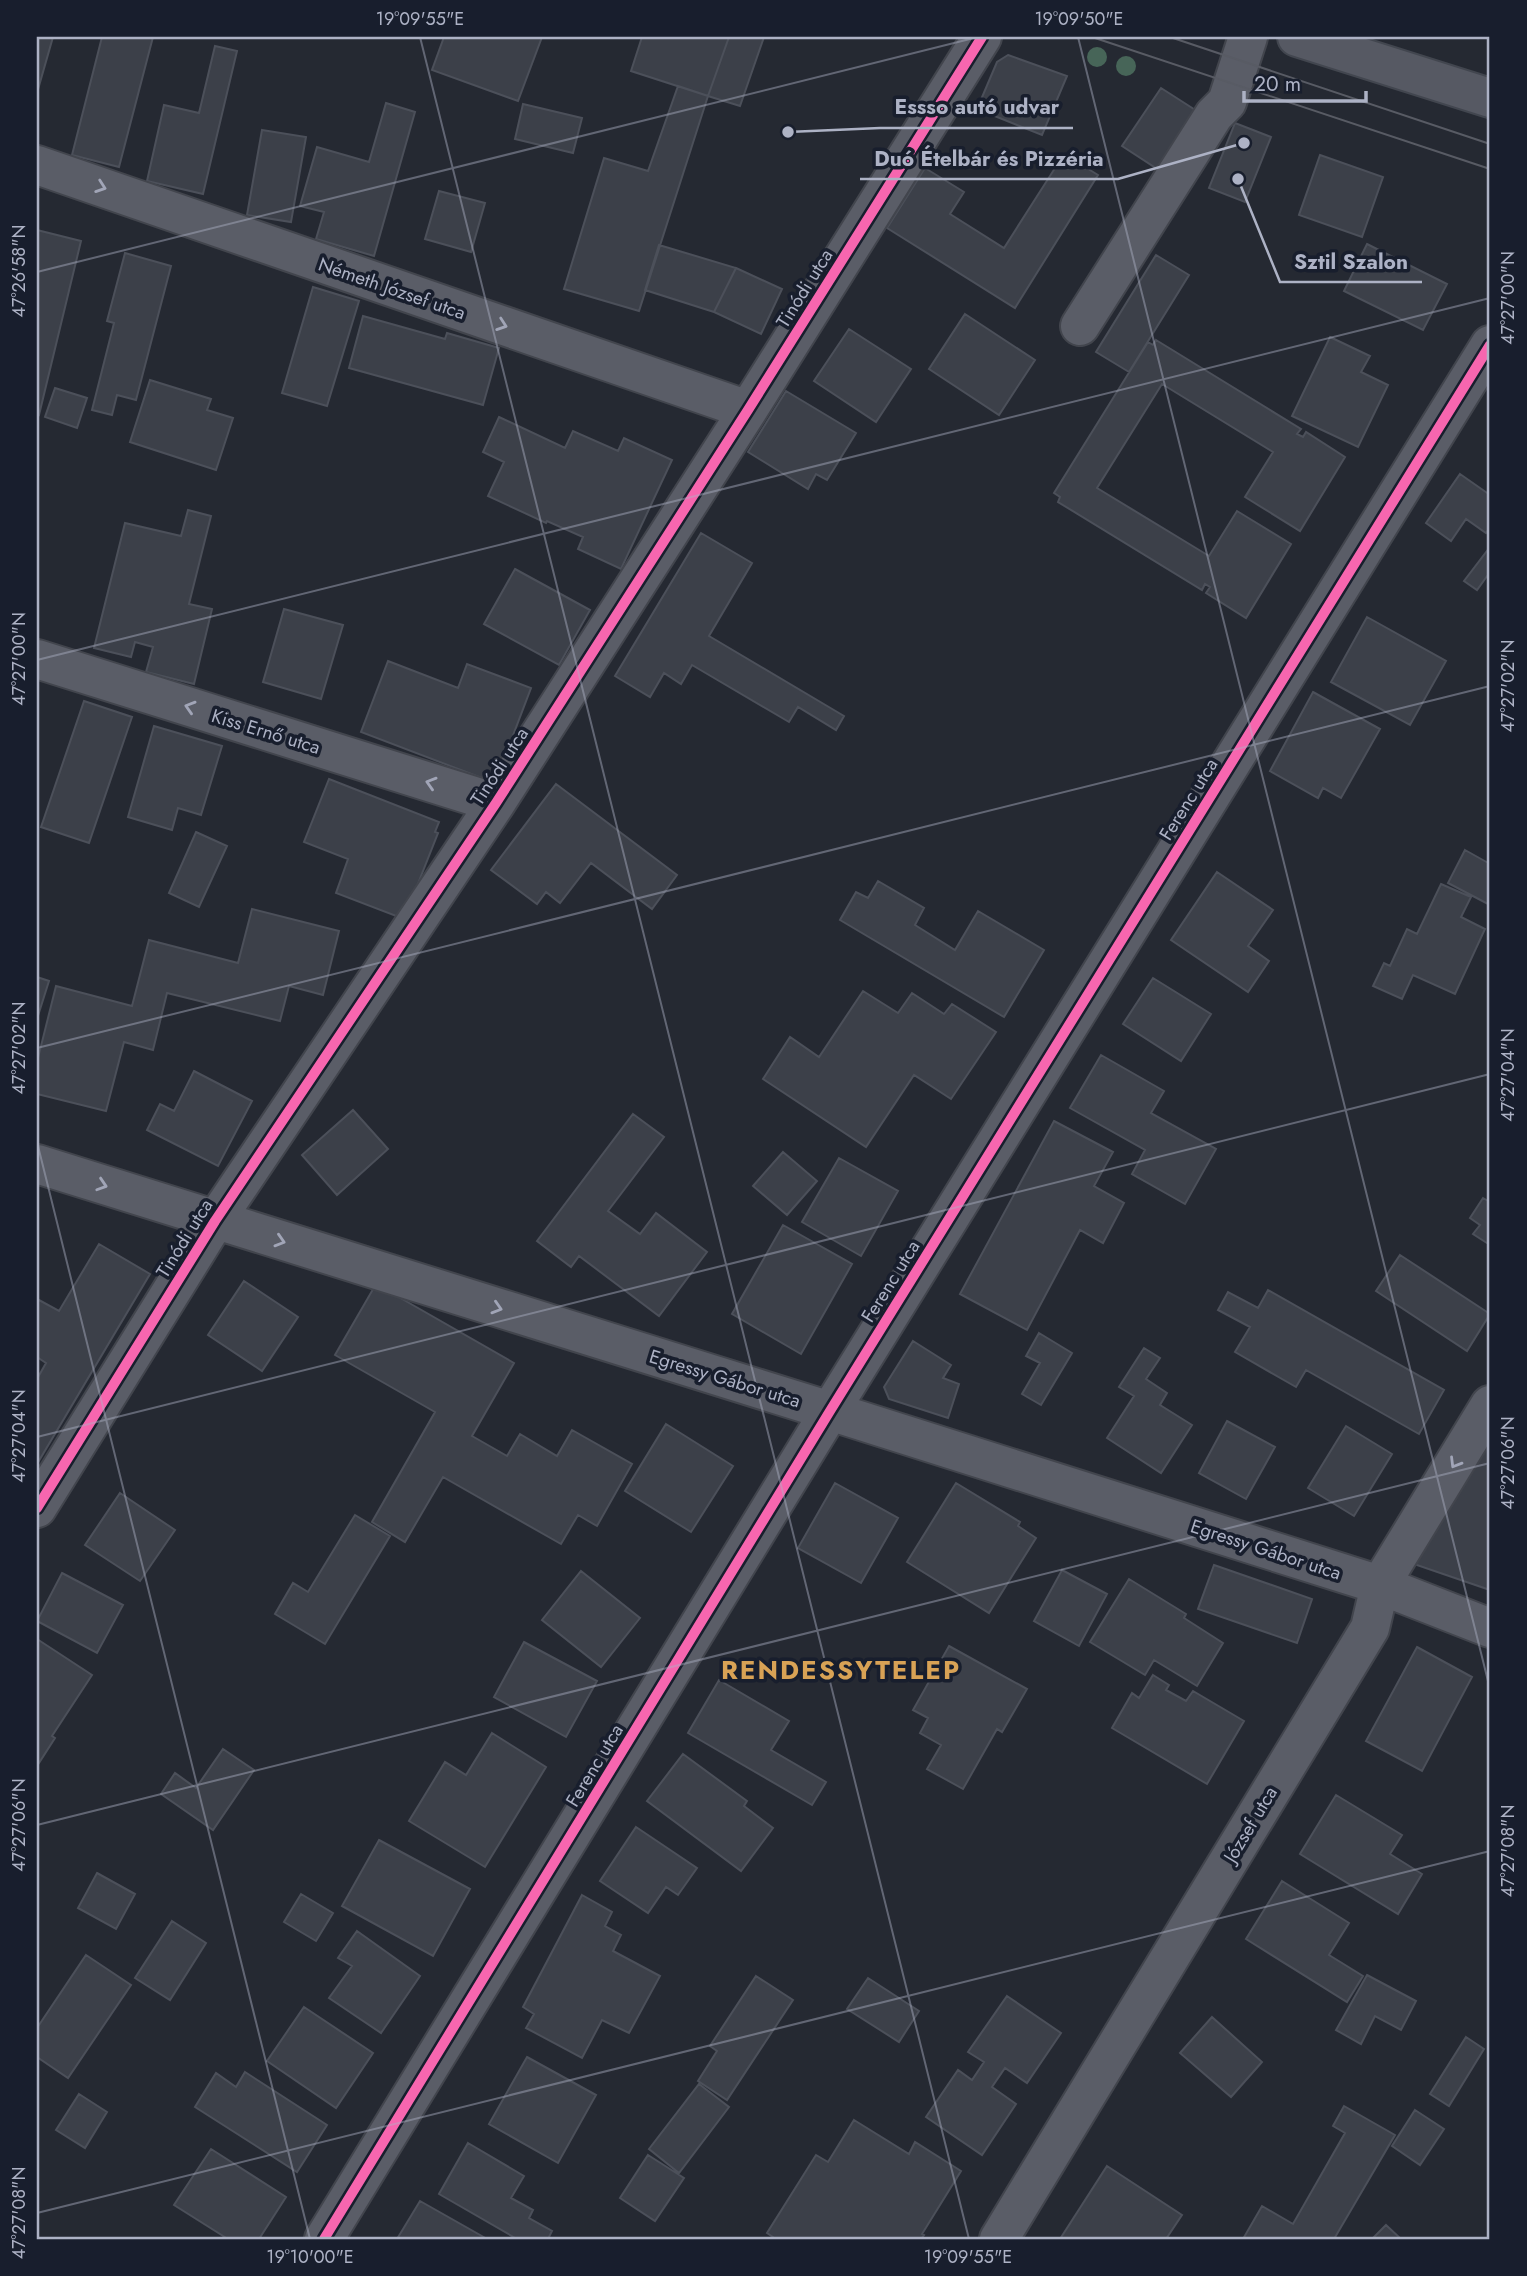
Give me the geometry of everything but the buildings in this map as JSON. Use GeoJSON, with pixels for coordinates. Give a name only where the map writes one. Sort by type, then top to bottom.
{"type":"FeatureCollection","features":[{"type":"Feature","properties":{"kind":"main road"},"geometry":{"type":"LineString","coordinates":[[1297,37],[1490,98]]}},
{"type":"Feature","properties":{"kind":"street","name":"Tinódi utca"},"geometry":{"type":"LineString","coordinates":[[37,1508],[215,1221],[496,803],[748,410],[982,37]]}},
{"type":"Feature","properties":{"kind":"street"},"geometry":{"type":"LineString","coordinates":[[1080,326],[1214,115],[1227,102],[1248,37]]}},
{"type":"Feature","properties":{"kind":"street","name":"Németh József utca"},"geometry":{"type":"LineString","coordinates":[[37,165],[748,410]]}},
{"type":"Feature","properties":{"kind":"street","name":"Ferenc utca"},"geometry":{"type":"LineString","coordinates":[[324,2239],[830,1411],[1490,345]]}},
{"type":"Feature","properties":{"kind":"street","name":"Kiss Ernő utca"},"geometry":{"type":"LineString","coordinates":[[37,659],[496,803]]}},
{"type":"Feature","properties":{"kind":"street","name":"Egressy Gábor utca"},"geometry":{"type":"LineString","coordinates":[[37,1164],[1380,1585],[1490,1628]]}},
{"type":"Feature","properties":{"kind":"street","name":"József utca"},"geometry":{"type":"LineString","coordinates":[[999,2239],[1370,1628],[1380,1585],[1490,1405]]}},
{"type":"Feature","properties":{"kind":"tram line"},"geometry":{"type":"LineString","coordinates":[[1092,37],[1490,169]]}},
{"type":"Feature","properties":{"kind":"tram line"},"geometry":{"type":"LineString","coordinates":[[1170,37],[1490,144]]}},
{"type":"Feature","properties":{"kind":"cycle path"},"geometry":{"type":"LineString","coordinates":[[37,1508],[215,1221],[496,803],[748,410],[982,37]]}},
{"type":"Feature","properties":{"kind":"cycle path"},"geometry":{"type":"LineString","coordinates":[[324,2239],[830,1411],[1490,345]]}},
{"type":"Feature","properties":{"kind":"place","name":"Essso autó udvar"},"geometry":{"type":"Point","coordinates":[788,132]}},
{"type":"Feature","properties":{"kind":"place","name":"Duó Ételbár és Pizzéria"},"geometry":{"type":"Point","coordinates":[1244,143]}},
{"type":"Feature","properties":{"kind":"place","name":"Sztil Szalon"},"geometry":{"type":"Point","coordinates":[1238,179]}},
{"type":"Feature","properties":{"kind":"district","name":"RENDESSYTELEP"},"geometry":{"type":"Point","coordinates":[841,1670]}}]}
